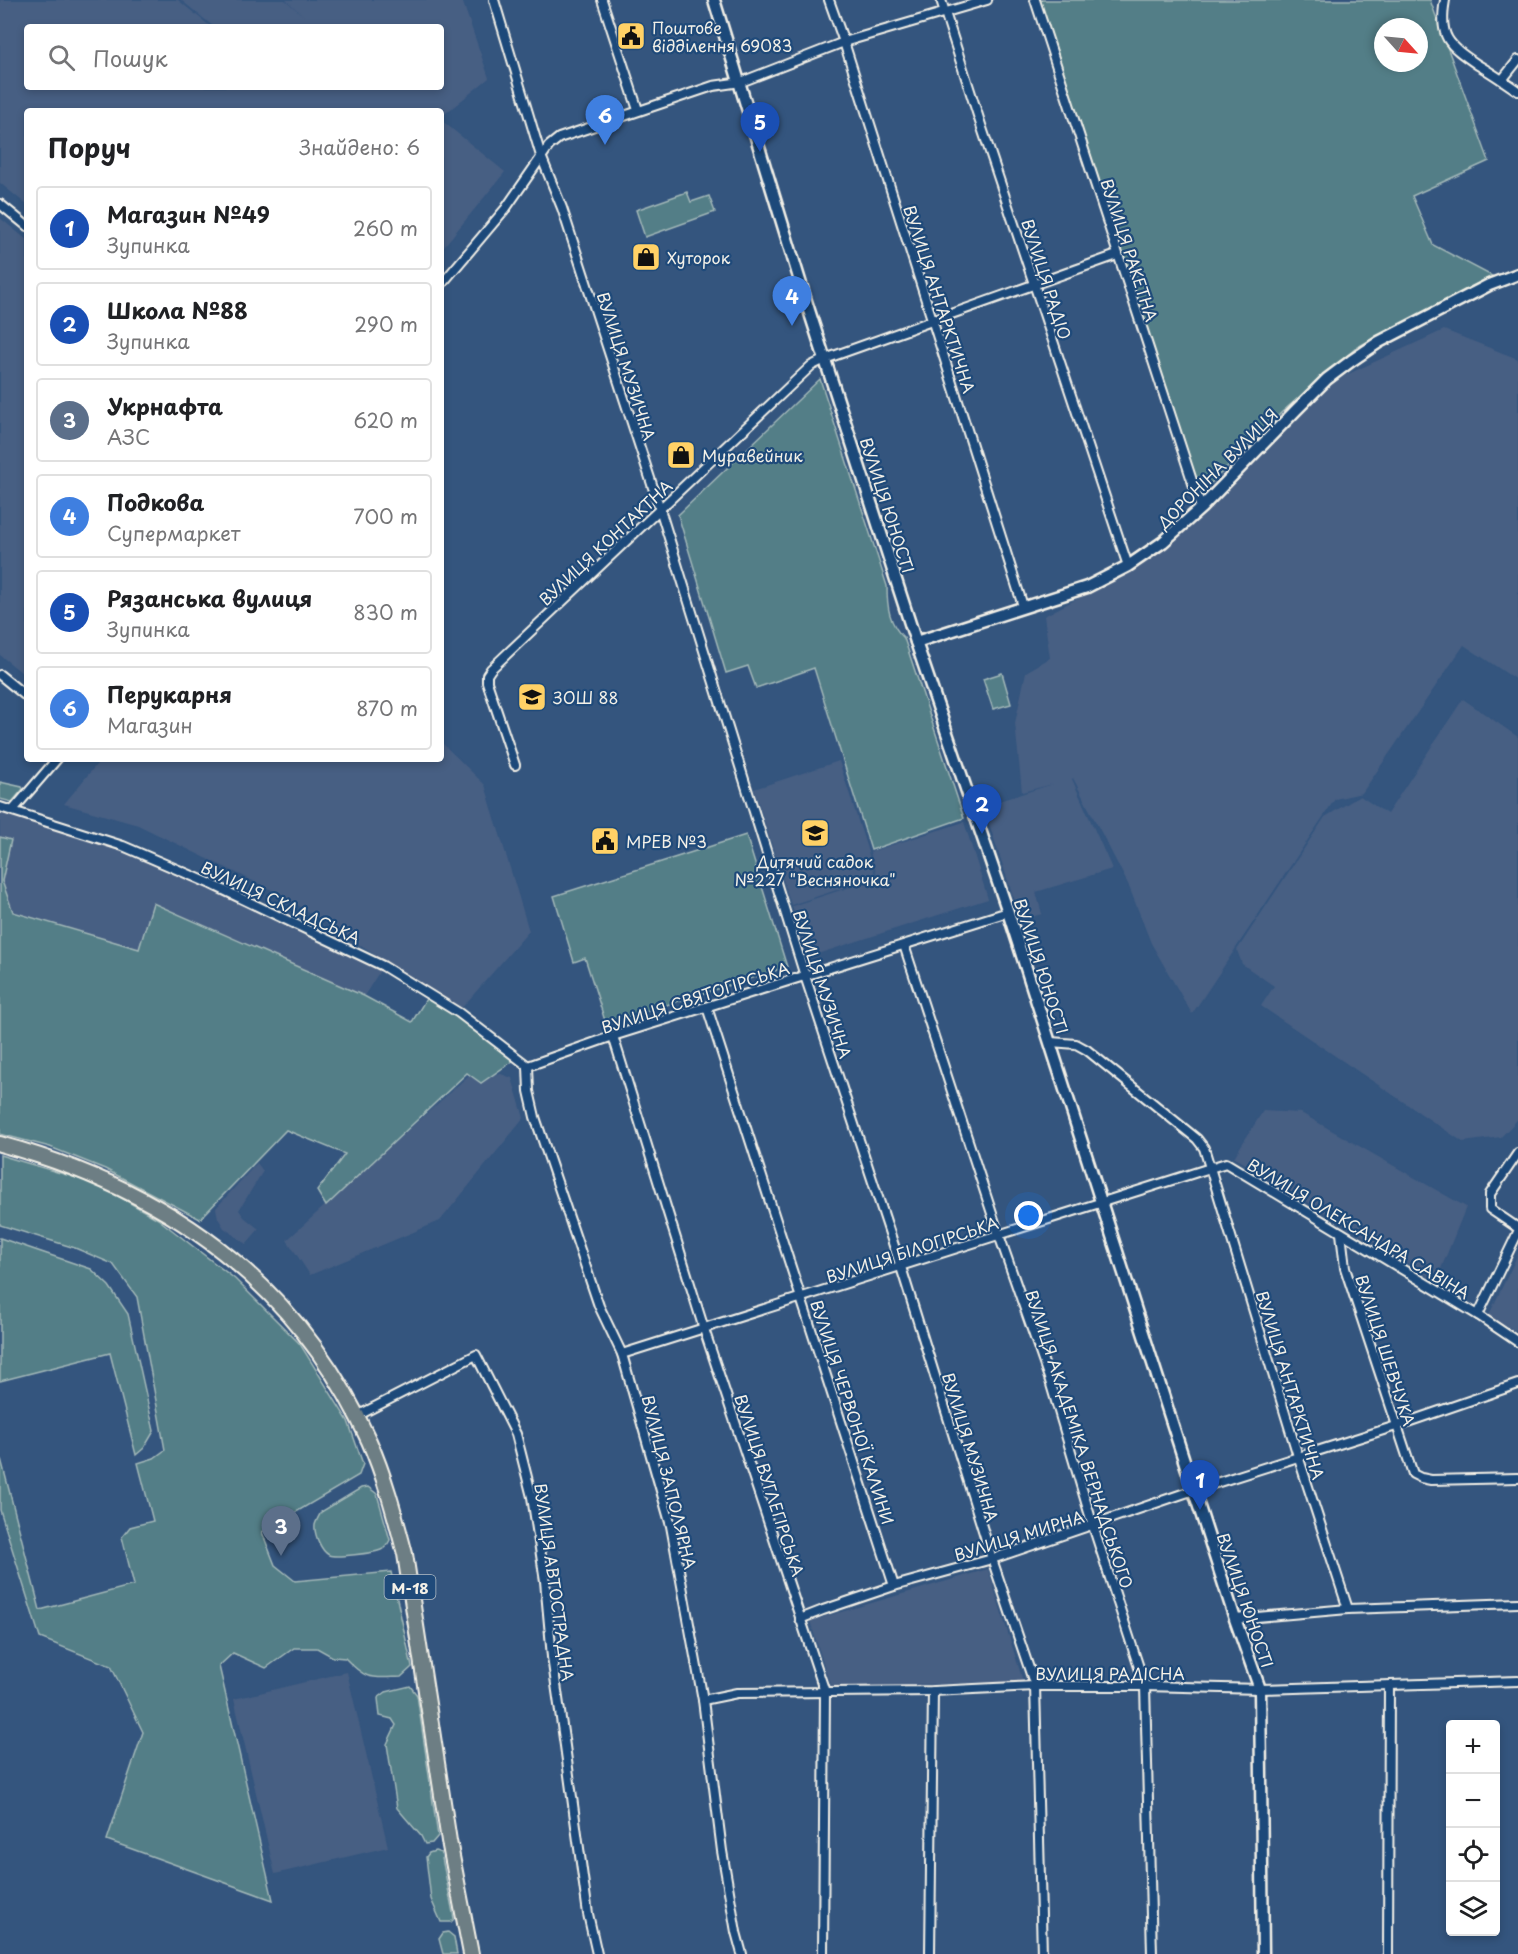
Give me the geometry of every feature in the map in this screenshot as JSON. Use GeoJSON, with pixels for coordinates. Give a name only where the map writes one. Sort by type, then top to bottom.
{"type":"FeatureCollection","features":[{"type":"Feature","properties":{"kind":"highway","name":"М-18"},"geometry":{"type":"LineString","coordinates":[[0,1144],[32,1152],[79,1169],[140,1197],[202,1234],[276,1300],[317,1349],[339,1382],[357,1416],[380,1470],[405,1554],[449,1841],[471,1954]]}},
{"type":"Feature","properties":{"kind":"street","name":"ВУЛИЦЯ МУЗИЧНА"},"geometry":{"type":"LineString","coordinates":[[494,0],[542,156],[562,208],[660,509],[805,976],[1035,1686],[1042,1954]]}},
{"type":"Feature","properties":{"kind":"street"},"geometry":{"type":"LineString","coordinates":[[602,0],[638,111]]}},
{"type":"Feature","properties":{"kind":"street","name":"ВУЛИЦЯ ЮНОСТІ"},"geometry":{"type":"LineString","coordinates":[[714,0],[825,359],[916,642],[1051,1042],[1235,1619],[1260,1689],[1263,1954]]}},
{"type":"Feature","properties":{"kind":"street","name":"ВУЛИЦЯ АНТАРКТИЧНА"},"geometry":{"type":"LineString","coordinates":[[829,0],[1023,606]]}},
{"type":"Feature","properties":{"kind":"street","name":"ВУЛИЦЯ РАДІО"},"geometry":{"type":"LineString","coordinates":[[941,0],[1128,567]]}},
{"type":"Feature","properties":{"kind":"street"},"geometry":{"type":"LineString","coordinates":[[444,281],[506,208],[549,146],[559,138],[713,86],[741,82],[844,42],[987,0]]}},
{"type":"Feature","properties":{"kind":"street","name":"ВУЛИЦЯ РАКЕТНА"},"geometry":{"type":"LineString","coordinates":[[1035,0],[1201,508]]}},
{"type":"Feature","properties":{"kind":"street"},"geometry":{"type":"LineString","coordinates":[[1445,0],[1442,18],[1445,31],[1454,48],[1518,91]]}},
{"type":"Feature","properties":{"kind":"street"},"geometry":{"type":"LineString","coordinates":[[1502,80],[1518,60]]}},
{"type":"Feature","properties":{"kind":"street"},"geometry":{"type":"LineString","coordinates":[[0,204],[24,224]]}},
{"type":"Feature","properties":{"kind":"street","name":"ВУЛИЦЯ КОНТАКТНА"},"geometry":{"type":"LineString","coordinates":[[515,765],[487,682],[491,669],[811,366],[825,359],[1117,255]]}},
{"type":"Feature","properties":{"kind":"street","name":"ДОРОНІНА ВУЛИЦЯ"},"geometry":{"type":"LineString","coordinates":[[916,642],[1087,587],[1128,567],[1163,542],[1201,508],[1327,379],[1379,342],[1489,285],[1518,274]]}},
{"type":"Feature","properties":{"kind":"street"},"geometry":{"type":"LineString","coordinates":[[0,675],[24,695]]}},
{"type":"Feature","properties":{"kind":"street"},"geometry":{"type":"LineString","coordinates":[[13,810],[54,762]]}},
{"type":"Feature","properties":{"kind":"street","name":"ВУЛИЦЯ СКЛАДСЬКА"},"geometry":{"type":"LineString","coordinates":[[0,807],[123,846],[211,884],[384,966],[459,1013],[528,1066]]}},
{"type":"Feature","properties":{"kind":"street","name":"ВУЛИЦЯ СВЯТОГІРСЬКА"},"geometry":{"type":"LineString","coordinates":[[528,1066],[613,1036],[1008,912]]}},
{"type":"Feature","properties":{"kind":"street","name":"ВУЛИЦЯ АКАДЕМІКА ВЕРНАДСЬКОГО"},"geometry":{"type":"LineString","coordinates":[[904,945],[999,1235],[1050,1381],[1093,1526],[1145,1686],[1152,1954]]}},
{"type":"Feature","properties":{"kind":"street","name":"ВУЛИЦЯ ЧЕРВОНОЇ КАЛИНИ"},"geometry":{"type":"LineString","coordinates":[[707,1007],[803,1298],[894,1586]]}},
{"type":"Feature","properties":{"kind":"street","name":"ВУЛИЦЯ ВУГЛЕГІРСЬКА"},"geometry":{"type":"LineString","coordinates":[[613,1036],[704,1329],[825,1692],[823,1954]]}},
{"type":"Feature","properties":{"kind":"street"},"geometry":{"type":"LineString","coordinates":[[1051,1042],[1076,1044],[1087,1050],[1197,1139],[1204,1149],[1210,1168]]}},
{"type":"Feature","properties":{"kind":"street","name":"ВУЛИЦЯ ЗАПОЛЯРНА"},"geometry":{"type":"LineString","coordinates":[[528,1066],[529,1091],[535,1117],[599,1306],[622,1354],[671,1526],[703,1700],[722,1851],[742,1954]]}},
{"type":"Feature","properties":{"kind":"street"},"geometry":{"type":"LineString","coordinates":[[1478,1315],[1518,1230],[1490,1209],[1490,1194],[1518,1153]]}},
{"type":"Feature","properties":{"kind":"street","name":"ВУЛИЦЯ ОЛЕКСАНДРА САВІНА"},"geometry":{"type":"LineString","coordinates":[[1210,1168],[1226,1163],[1478,1315],[1518,1342]]}},
{"type":"Feature","properties":{"kind":"street","name":"ВУЛИЦЯ АНТАРКТИЧНА"},"geometry":{"type":"LineString","coordinates":[[1210,1168],[1298,1456],[1348,1609]]}},
{"type":"Feature","properties":{"kind":"street","name":"ВУЛИЦЯ БІЛОГІРСЬКА"},"geometry":{"type":"LineString","coordinates":[[622,1354],[1210,1168]]}},
{"type":"Feature","properties":{"kind":"street","name":"ВУЛИЦЯ ШЕВЧУКА"},"geometry":{"type":"LineString","coordinates":[[1341,1233],[1345,1268],[1413,1474],[1431,1480],[1518,1478]]}},
{"type":"Feature","properties":{"kind":"street","name":"ВУЛИЦЯ АВТОСТРАДНА"},"geometry":{"type":"LineString","coordinates":[[357,1416],[476,1355],[516,1434],[532,1497],[588,1914],[597,1954]]}},
{"type":"Feature","properties":{"kind":"street","name":"ВУЛИЦЯ МИРНА"},"geometry":{"type":"LineString","coordinates":[[800,1619],[894,1586],[993,1559],[1194,1490],[1396,1426],[1518,1384]]}},
{"type":"Feature","properties":{"kind":"street"},"geometry":{"type":"LineString","coordinates":[[1235,1619],[1348,1609],[1518,1603]]}},
{"type":"Feature","properties":{"kind":"street","name":"ВУЛИЦЯ РАДІСНА"},"geometry":{"type":"LineString","coordinates":[[703,1700],[737,1692],[933,1691],[1035,1686],[1260,1689],[1518,1681]]}},
{"type":"Feature","properties":{"kind":"street"},"geometry":{"type":"LineString","coordinates":[[1388,1954],[1389,1686]]}},
{"type":"Feature","properties":{"kind":"street"},"geometry":{"type":"LineString","coordinates":[[930,1954],[933,1691]]}},
{"type":"Feature","properties":{"kind":"shaded area"},"geometry":{"type":"Polygon","coordinates":[[[0,0],[178,0],[207,24],[24,24],[24,90],[444,90],[444,24],[210,24],[181,0],[285,0],[305,17],[286,0],[462,0],[489,78],[444,115],[444,108],[24,108],[24,203],[0,183],[0,0]]]}},
{"type":"Feature","properties":{"kind":"shaded area"},"geometry":{"type":"Polygon","coordinates":[[[444,122],[505,172],[444,246],[444,122]]]}},
{"type":"Feature","properties":{"kind":"shaded area"},"geometry":{"type":"Polygon","coordinates":[[[0,218],[24,238],[24,675],[0,655],[0,218]]]}},
{"type":"Feature","properties":{"kind":"shaded area"},"geometry":{"type":"Polygon","coordinates":[[[1444,330],[1518,359],[1518,681],[1464,645],[1362,793],[1335,799],[1192,1014],[1151,943],[1128,884],[1073,778],[1112,869],[1036,892],[1042,914],[1021,920],[983,806],[1053,784],[1022,792],[1015,723],[1026,672],[1050,658],[1044,616],[1130,571],[1166,546],[1333,381],[1444,330]]]}},
{"type":"Feature","properties":{"kind":"shaded area"},"geometry":{"type":"Polygon","coordinates":[[[1463,699],[1518,737],[1518,1119],[1501,1137],[1463,1142],[1261,1006],[1274,986],[1242,964],[1237,950],[1325,817],[1360,796],[1387,814],[1463,699]]]}},
{"type":"Feature","properties":{"kind":"shaded area"},"geometry":{"type":"Polygon","coordinates":[[[444,745],[485,785],[529,931],[460,1010],[282,895],[138,825],[64,804],[99,762],[444,762],[444,745]]]}},
{"type":"Feature","properties":{"kind":"shaded area","name":"Дитячий садок №227 \"Весняночка\""},"geometry":{"type":"Polygon","coordinates":[[[839,761],[876,877],[791,905],[754,789],[839,761]]]}},
{"type":"Feature","properties":{"kind":"shaded area"},"geometry":{"type":"Polygon","coordinates":[[[0,807],[123,846],[383,966],[364,996],[154,903],[139,949],[13,912],[2,881],[11,840],[0,837],[0,807]]]}},
{"type":"Feature","properties":{"kind":"shaded area"},"geometry":{"type":"Polygon","coordinates":[[[964,822],[988,899],[808,957],[792,906],[878,878],[870,852],[964,822]]]}},
{"type":"Feature","properties":{"kind":"shaded area"},"geometry":{"type":"Polygon","coordinates":[[[501,1074],[512,1078],[524,1118],[440,1221],[310,1275],[287,1240],[468,1076],[501,1074]]]}},
{"type":"Feature","properties":{"kind":"shaded area"},"geometry":{"type":"Polygon","coordinates":[[[1263,1111],[1301,1113],[1466,1207],[1436,1281],[1234,1157],[1263,1111]]]}},
{"type":"Feature","properties":{"kind":"shaded area"},"geometry":{"type":"Polygon","coordinates":[[[257,1163],[263,1171],[239,1210],[259,1229],[246,1244],[224,1228],[218,1218],[216,1208],[257,1163]]]}},
{"type":"Feature","properties":{"kind":"shaded area"},"geometry":{"type":"Polygon","coordinates":[[[1518,1254],[1518,1332],[1488,1317],[1518,1254]]]}},
{"type":"Feature","properties":{"kind":"shaded area"},"geometry":{"type":"Polygon","coordinates":[[[988,1569],[1023,1681],[831,1688],[810,1621],[988,1569]]]}},
{"type":"Feature","properties":{"kind":"shaded area"},"geometry":{"type":"Polygon","coordinates":[[[347,1672],[388,1847],[275,1874],[234,1699],[347,1672]]]}},
{"type":"Feature","properties":{"kind":"green space"},"geometry":{"type":"Polygon","coordinates":[[[1039,0],[1430,0],[1489,161],[1412,196],[1433,245],[1492,276],[1357,347],[1282,412],[1200,494],[1039,0]]]}},
{"type":"Feature","properties":{"kind":"green space"},"geometry":{"type":"Polygon","coordinates":[[[687,192],[691,202],[709,196],[715,212],[645,237],[636,210],[687,192]]]}},
{"type":"Feature","properties":{"kind":"green space"},"geometry":{"type":"Polygon","coordinates":[[[820,379],[887,586],[890,615],[895,627],[904,638],[964,818],[871,850],[814,668],[756,688],[748,666],[726,673],[678,515],[820,379]]]}},
{"type":"Feature","properties":{"kind":"green space"},"geometry":{"type":"Polygon","coordinates":[[[1002,673],[1011,704],[993,709],[983,679],[1002,673]]]}},
{"type":"Feature","properties":{"kind":"green space"},"geometry":{"type":"Polygon","coordinates":[[[0,782],[23,789],[12,802],[0,799],[0,782]]]}},
{"type":"Feature","properties":{"kind":"green space"},"geometry":{"type":"Polygon","coordinates":[[[746,835],[787,967],[606,1024],[585,958],[574,962],[554,896],[746,835]]]}},
{"type":"Feature","properties":{"kind":"green space"},"geometry":{"type":"Polygon","coordinates":[[[0,837],[11,840],[2,881],[13,912],[139,949],[153,903],[364,996],[412,1022],[429,994],[517,1058],[481,1083],[467,1073],[326,1206],[317,1191],[345,1154],[286,1130],[200,1219],[105,1169],[50,1147],[0,1134],[0,837]]]}},
{"type":"Feature","properties":{"kind":"green space"},"geometry":{"type":"Polygon","coordinates":[[[0,1155],[97,1184],[158,1219],[235,1279],[300,1344],[348,1421],[363,1464],[359,1475],[262,1532],[275,1565],[295,1581],[391,1572],[412,1667],[401,1677],[370,1676],[359,1671],[345,1658],[333,1657],[317,1648],[294,1648],[266,1668],[233,1653],[219,1666],[273,1900],[107,1840],[143,1732],[111,1666],[40,1638],[0,1510],[0,1455],[40,1610],[134,1585],[122,1537],[130,1527],[153,1521],[138,1463],[154,1458],[165,1450],[137,1297],[113,1264],[75,1248],[0,1225],[0,1155]]]}},
{"type":"Feature","properties":{"kind":"green space"},"geometry":{"type":"Polygon","coordinates":[[[0,1238],[91,1269],[109,1286],[128,1314],[154,1431],[144,1448],[136,1455],[110,1353],[0,1381],[0,1238]]]}},
{"type":"Feature","properties":{"kind":"green space"},"geometry":{"type":"Polygon","coordinates":[[[368,1487],[377,1494],[390,1540],[386,1547],[346,1556],[329,1555],[321,1546],[316,1533],[315,1525],[321,1512],[361,1488],[368,1487]]]}},
{"type":"Feature","properties":{"kind":"green space"},"geometry":{"type":"Polygon","coordinates":[[[410,1686],[417,1695],[438,1836],[432,1843],[425,1844],[397,1808],[387,1744],[396,1725],[392,1719],[380,1716],[378,1698],[386,1692],[410,1686]]]}},
{"type":"Feature","properties":{"kind":"green space"},"geometry":{"type":"Polygon","coordinates":[[[435,1851],[441,1853],[454,1919],[451,1922],[441,1922],[431,1899],[426,1857],[435,1851]]]}},
{"type":"Feature","properties":{"kind":"green space"},"geometry":{"type":"Polygon","coordinates":[[[448,1932],[454,1937],[457,1954],[443,1954],[439,1939],[443,1933],[448,1932]]]}},
{"type":"Feature","properties":{"kind":"place","name":"Поштове відділення 69083"},"geometry":{"type":"Point","coordinates":[631,36]}},
{"type":"Feature","properties":{"kind":"place","name":"Перукарня"},"geometry":{"type":"Point","coordinates":[605,145]}},
{"type":"Feature","properties":{"kind":"place","name":"Рязанська вулиця"},"geometry":{"type":"Point","coordinates":[760,152]}},
{"type":"Feature","properties":{"kind":"place","name":"Хуторок"},"geometry":{"type":"Point","coordinates":[646,257]}},
{"type":"Feature","properties":{"kind":"place","name":"Подкова"},"geometry":{"type":"Point","coordinates":[792,326]}},
{"type":"Feature","properties":{"kind":"place","name":"Муравейник"},"geometry":{"type":"Point","coordinates":[681,455]}},
{"type":"Feature","properties":{"kind":"place","name":"ЗОШ 88"},"geometry":{"type":"Point","coordinates":[532,697]}},
{"type":"Feature","properties":{"kind":"place","name":"Дитячий садок №227 \"Весняночка\""},"geometry":{"type":"Point","coordinates":[815,833]}},
{"type":"Feature","properties":{"kind":"place","name":"Школа №88"},"geometry":{"type":"Point","coordinates":[982,834]}},
{"type":"Feature","properties":{"kind":"place","name":"МРЕВ №3"},"geometry":{"type":"Point","coordinates":[605,841]}},
{"type":"Feature","properties":{"kind":"place","name":"Магазин №49"},"geometry":{"type":"Point","coordinates":[1200,1510]}},
{"type":"Feature","properties":{"kind":"place","name":"Укрнафта"},"geometry":{"type":"Point","coordinates":[281,1556]}}]}
